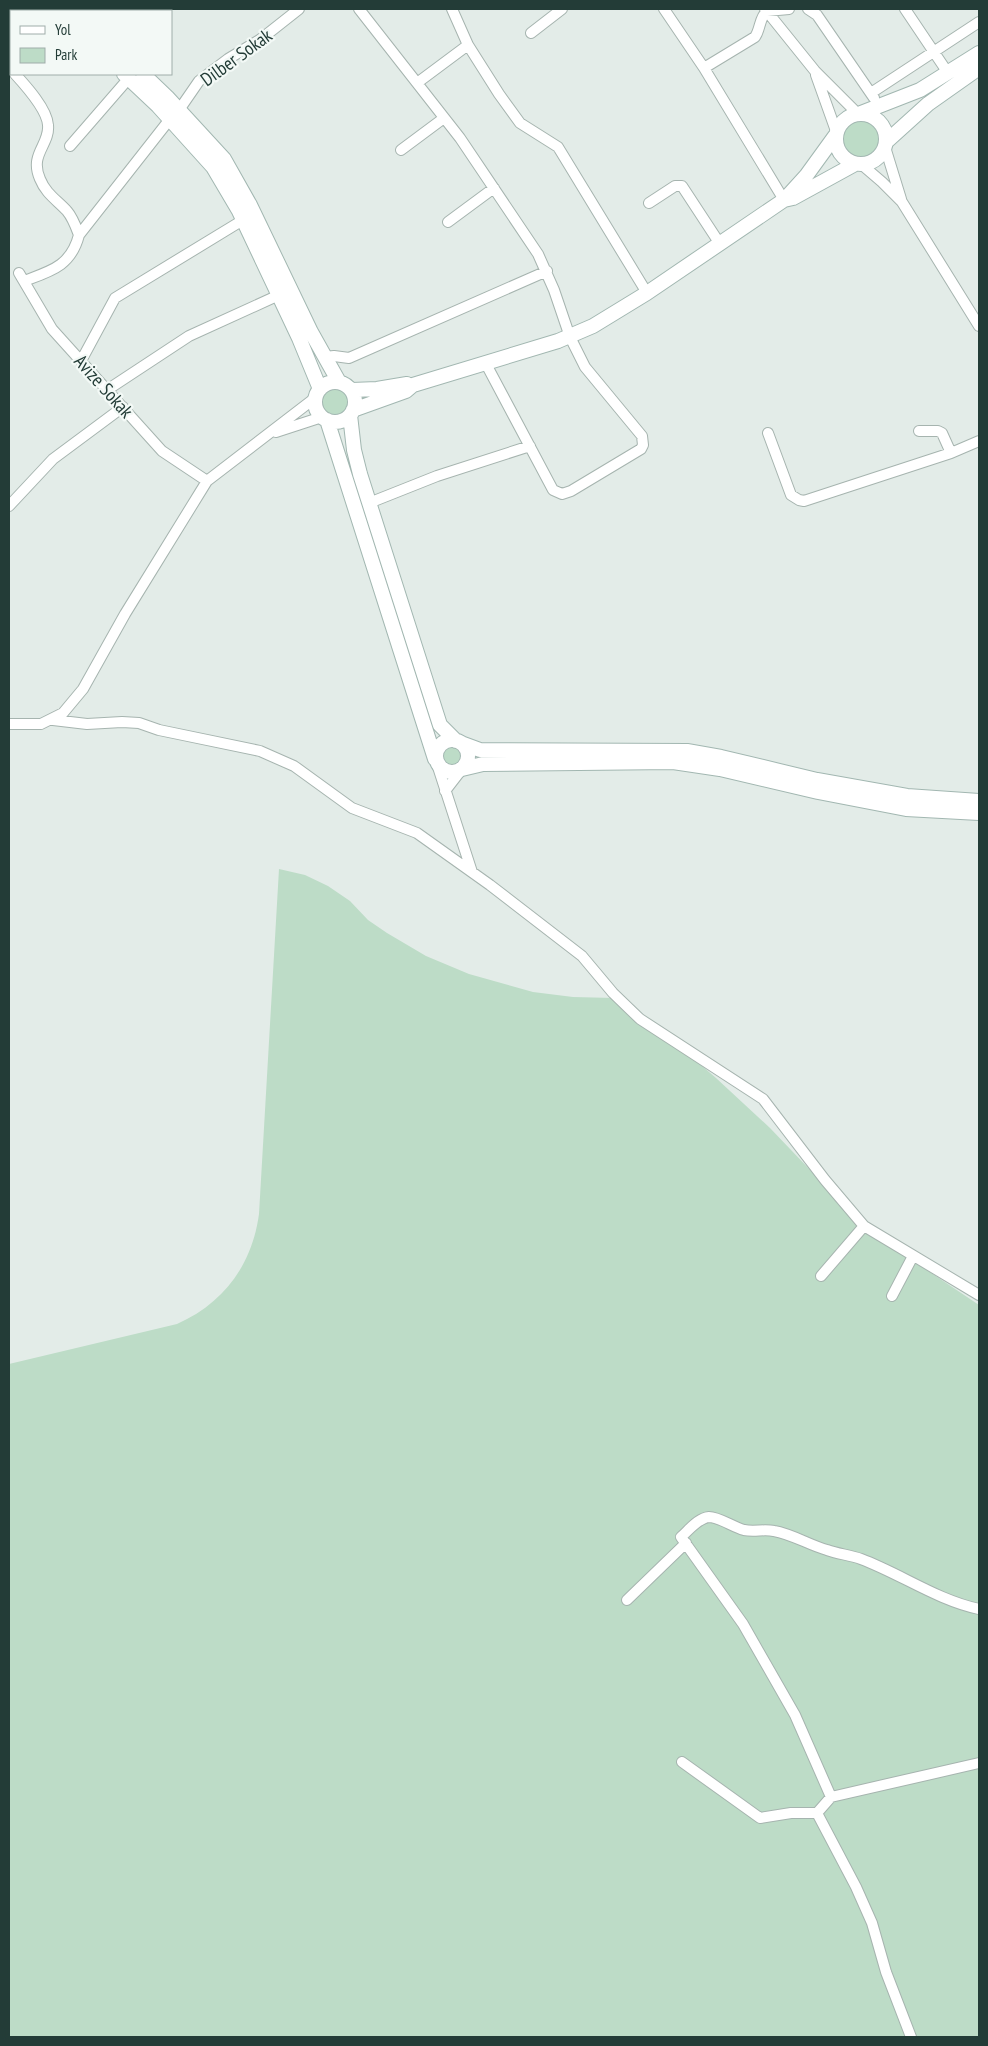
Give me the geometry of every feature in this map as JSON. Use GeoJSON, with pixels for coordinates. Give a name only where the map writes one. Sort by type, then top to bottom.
{"type":"FeatureCollection","features":[{"type":"Feature","properties":{"kind":"street","name":"Dilber Sokak"},"geometry":{"type":"LineString","coordinates":[[22,277],[61,265],[70,257],[76,247],[79,235],[200,81],[228,60],[261,40],[299,9]]}},
{"type":"Feature","properties":{"kind":"street"},"geometry":{"type":"LineString","coordinates":[[359,9],[444,118],[538,254],[547,272],[570,337],[585,367],[642,436],[643,445],[638,452],[571,491],[562,494],[553,490],[486,364]]}},
{"type":"Feature","properties":{"kind":"street"},"geometry":{"type":"LineString","coordinates":[[452,9],[468,45],[499,94],[520,123],[558,147],[647,293]]}},
{"type":"Feature","properties":{"kind":"street"},"geometry":{"type":"LineString","coordinates":[[531,33],[562,9]]}},
{"type":"Feature","properties":{"kind":"street"},"geometry":{"type":"LineString","coordinates":[[664,9],[704,68],[784,200]]}},
{"type":"Feature","properties":{"kind":"street"},"geometry":{"type":"LineString","coordinates":[[704,68],[755,37],[759,30],[762,15],[766,10],[789,9]]}},
{"type":"Feature","properties":{"kind":"street"},"geometry":{"type":"LineString","coordinates":[[808,9],[817,15],[880,106]]}},
{"type":"Feature","properties":{"kind":"street"},"geometry":{"type":"LineString","coordinates":[[905,9],[948,73]]}},
{"type":"Feature","properties":{"kind":"street"},"geometry":{"type":"LineString","coordinates":[[766,10],[815,72],[859,113],[871,116],[880,122],[885,131],[885,144],[902,202]]}},
{"type":"Feature","properties":{"kind":"street"},"geometry":{"type":"LineString","coordinates":[[871,93],[979,22]]}},
{"type":"Feature","properties":{"kind":"street"},"geometry":{"type":"LineString","coordinates":[[417,83],[468,45]]}},
{"type":"Feature","properties":{"kind":"street"},"geometry":{"type":"LineString","coordinates":[[784,200],[789,192],[806,176],[846,118],[920,90],[979,53]]}},
{"type":"Feature","properties":{"kind":"street"},"geometry":{"type":"LineString","coordinates":[[70,146],[126,76],[174,114],[224,160],[246,197],[339,382],[352,390],[377,389],[404,384],[413,385],[486,364],[570,337],[605,320],[784,200],[793,198],[858,164],[876,160],[885,144],[928,104],[979,70]]}},
{"type":"Feature","properties":{"kind":"street"},"geometry":{"type":"LineString","coordinates":[[815,72],[836,134],[839,152],[846,160],[858,164],[882,182],[902,202],[979,326]]}},
{"type":"Feature","properties":{"kind":"street"},"geometry":{"type":"LineString","coordinates":[[17,75],[33,95],[47,118],[48,132],[39,150],[36,162],[39,178],[46,191],[74,222],[79,235]]}},
{"type":"Feature","properties":{"kind":"street"},"geometry":{"type":"LineString","coordinates":[[144,75],[213,168],[243,220],[299,338],[318,393],[316,408],[324,418],[472,872]]}},
{"type":"Feature","properties":{"kind":"street"},"geometry":{"type":"LineString","coordinates":[[401,150],[444,118]]}},
{"type":"Feature","properties":{"kind":"street"},"geometry":{"type":"LineString","coordinates":[[649,203],[674,186],[682,186],[720,244]]}},
{"type":"Feature","properties":{"kind":"street"},"geometry":{"type":"LineString","coordinates":[[448,222],[494,188]]}},
{"type":"Feature","properties":{"kind":"street"},"geometry":{"type":"LineString","coordinates":[[81,361],[116,298],[243,220]]}},
{"type":"Feature","properties":{"kind":"street"},"geometry":{"type":"LineString","coordinates":[[325,357],[349,358],[547,272]]}},
{"type":"Feature","properties":{"kind":"street","name":"Avize Sokak"},"geometry":{"type":"LineString","coordinates":[[22,277],[52,329],[162,451],[207,481]]}},
{"type":"Feature","properties":{"kind":"street"},"geometry":{"type":"LineString","coordinates":[[107,390],[189,336],[279,295]]}},
{"type":"Feature","properties":{"kind":"street"},"geometry":{"type":"LineString","coordinates":[[9,724],[42,724],[53,720],[63,713],[84,689],[125,614],[207,481],[268,434],[328,383],[339,382]]}},
{"type":"Feature","properties":{"kind":"street"},"geometry":{"type":"LineString","coordinates":[[268,434],[324,418],[342,420],[352,412],[406,391],[413,385]]}},
{"type":"Feature","properties":{"kind":"street"},"geometry":{"type":"LineString","coordinates":[[352,390],[355,400],[352,412],[356,461],[369,503],[440,724],[465,747],[468,756],[462,769],[445,791]]}},
{"type":"Feature","properties":{"kind":"street"},"geometry":{"type":"LineString","coordinates":[[9,506],[53,459],[123,407]]}},
{"type":"Feature","properties":{"kind":"street"},"geometry":{"type":"LineString","coordinates":[[919,431],[938,431],[942,433],[951,453]]}},
{"type":"Feature","properties":{"kind":"street"},"geometry":{"type":"LineString","coordinates":[[768,434],[791,495],[799,500],[809,500],[951,453],[979,441]]}},
{"type":"Feature","properties":{"kind":"street"},"geometry":{"type":"LineString","coordinates":[[369,503],[436,476],[530,446]]}},
{"type":"Feature","properties":{"kind":"street"},"geometry":{"type":"LineString","coordinates":[[53,720],[87,724],[139,723],[160,730],[260,751],[294,766],[352,808],[417,833],[472,872],[582,956],[613,992],[640,1018],[763,1099],[825,1180],[864,1226],[979,1295]]}},
{"type":"Feature","properties":{"kind":"street"},"geometry":{"type":"LineString","coordinates":[[979,801],[907,796],[817,780],[721,757],[687,751],[480,750],[459,742],[445,741],[435,754],[436,762],[440,769],[449,773],[483,764],[673,762],[720,769],[906,810],[979,813]]}},
{"type":"Feature","properties":{"kind":"street"},"geometry":{"type":"LineString","coordinates":[[822,1276],[864,1226]]}},
{"type":"Feature","properties":{"kind":"street"},"geometry":{"type":"LineString","coordinates":[[892,1296],[913,1256]]}},
{"type":"Feature","properties":{"kind":"street"},"geometry":{"type":"LineString","coordinates":[[831,1797],[790,1707],[743,1624],[682,1537],[702,1519],[708,1517],[719,1520],[734,1528],[752,1532],[772,1530],[785,1533],[828,1550],[859,1558],[925,1590],[963,1605],[979,1609]]}},
{"type":"Feature","properties":{"kind":"street"},"geometry":{"type":"LineString","coordinates":[[627,1600],[686,1543]]}},
{"type":"Feature","properties":{"kind":"street"},"geometry":{"type":"LineString","coordinates":[[682,1762],[760,1818],[791,1813],[817,1813],[831,1797],[979,1763]]}},
{"type":"Feature","properties":{"kind":"street"},"geometry":{"type":"LineString","coordinates":[[817,1813],[856,1887],[872,1923],[886,1972],[911,2037]]}},
{"type":"Feature","properties":{"kind":"green space"},"geometry":{"type":"Polygon","coordinates":[[[865,118],[873,121],[879,127],[882,139],[879,151],[873,157],[857,160],[849,157],[843,151],[840,135],[843,127],[849,121],[865,118]]]}},
{"type":"Feature","properties":{"kind":"green space"},"geometry":{"type":"Polygon","coordinates":[[[335,389],[345,392],[348,402],[345,412],[335,415],[325,412],[322,402],[325,392],[335,389]]]}},
{"type":"Feature","properties":{"kind":"green space"},"geometry":{"type":"Polygon","coordinates":[[[452,744],[461,748],[465,757],[461,766],[452,770],[443,766],[439,757],[443,748],[452,744]]]}},
{"type":"Feature","properties":{"kind":"green space"},"geometry":{"type":"Polygon","coordinates":[[[279,869],[305,875],[328,886],[350,901],[368,920],[387,933],[426,956],[469,974],[533,992],[573,997],[614,998],[688,1054],[716,1078],[770,1128],[835,1196],[900,1252],[979,1305],[979,2037],[9,2037],[9,1364],[177,1324],[209,1305],[233,1280],[242,1266],[250,1250],[259,1214],[279,869]]]}}]}
